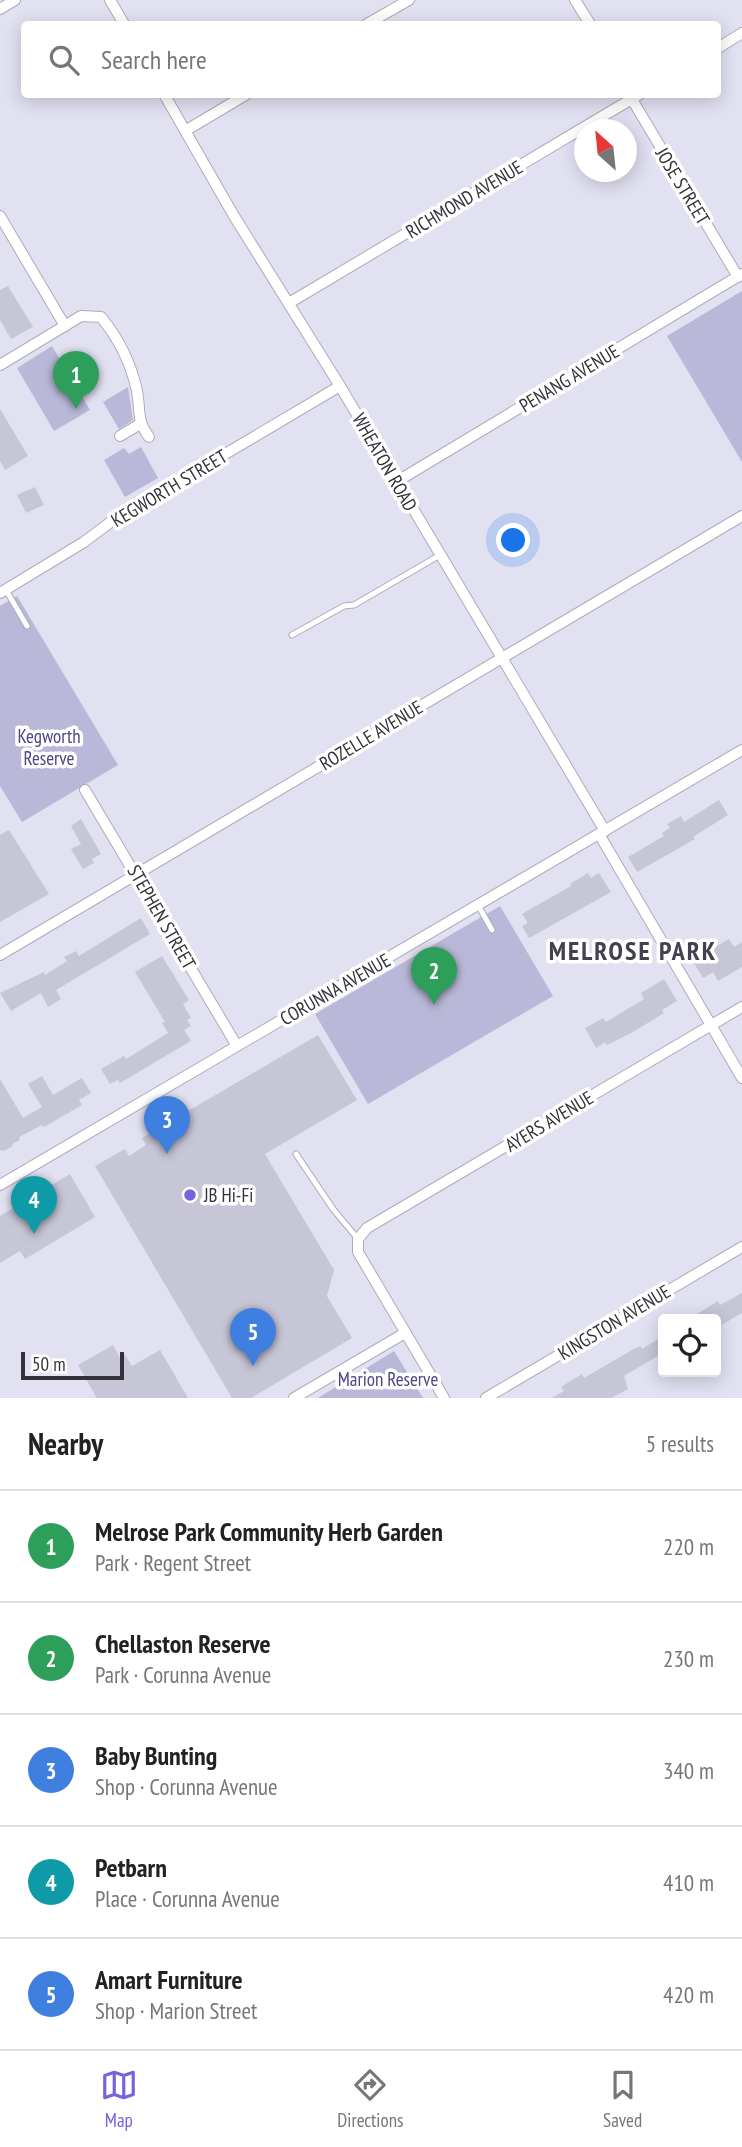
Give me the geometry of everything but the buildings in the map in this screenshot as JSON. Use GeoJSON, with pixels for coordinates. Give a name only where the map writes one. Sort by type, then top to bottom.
{"type":"FeatureCollection","features":[{"type":"Feature","properties":{"kind":"street"},"geometry":{"type":"LineString","coordinates":[[0,9],[15,0]]}},
{"type":"Feature","properties":{"kind":"street"},"geometry":{"type":"LineString","coordinates":[[110,0],[122,21]]}},
{"type":"Feature","properties":{"kind":"street"},"geometry":{"type":"LineString","coordinates":[[372,21],[409,0]]}},
{"type":"Feature","properties":{"kind":"street"},"geometry":{"type":"LineString","coordinates":[[576,0],[588,21]]}},
{"type":"Feature","properties":{"kind":"street"},"geometry":{"type":"LineString","coordinates":[[721,46],[742,33]]}},
{"type":"Feature","properties":{"kind":"street","name":"WHEATON ROAD"},"geometry":{"type":"LineString","coordinates":[[166,98],[234,216],[340,386],[502,658],[742,1078]]}},
{"type":"Feature","properties":{"kind":"street"},"geometry":{"type":"LineString","coordinates":[[185,131],[240,98]]}},
{"type":"Feature","properties":{"kind":"street","name":"RICHMOND AVENUE"},"geometry":{"type":"LineString","coordinates":[[289,303],[631,98]]}},
{"type":"Feature","properties":{"kind":"street","name":"JOSE STREET"},"geometry":{"type":"LineString","coordinates":[[635,98],[740,275]]}},
{"type":"Feature","properties":{"kind":"street"},"geometry":{"type":"LineString","coordinates":[[0,216],[65,326]]}},
{"type":"Feature","properties":{"kind":"street","name":"PENANG AVENUE"},"geometry":{"type":"LineString","coordinates":[[396,482],[740,275]]}},
{"type":"Feature","properties":{"kind":"street"},"geometry":{"type":"LineString","coordinates":[[0,365],[81,316],[101,317],[129,361],[137,393],[140,424],[149,437]]}},
{"type":"Feature","properties":{"kind":"street","name":"KEGWORTH STREET"},"geometry":{"type":"LineString","coordinates":[[3,591],[84,542],[113,520],[340,386]]}},
{"type":"Feature","properties":{"kind":"street"},"geometry":{"type":"LineString","coordinates":[[120,436],[140,424]]}},
{"type":"Feature","properties":{"kind":"street","name":"ROZELLE AVENUE"},"geometry":{"type":"LineString","coordinates":[[0,955],[742,516]]}},
{"type":"Feature","properties":{"kind":"street","name":"CORUNNA AVENUE"},"geometry":{"type":"LineString","coordinates":[[0,1185],[742,750]]}},
{"type":"Feature","properties":{"kind":"street","name":"STEPHEN STREET"},"geometry":{"type":"LineString","coordinates":[[85,790],[237,1046]]}},
{"type":"Feature","properties":{"kind":"street","name":"AYERS AVENUE"},"geometry":{"type":"LineString","coordinates":[[358,1238],[367,1228],[742,1007]]}},
{"type":"Feature","properties":{"kind":"street"},"geometry":{"type":"LineString","coordinates":[[358,1238],[358,1252],[444,1398]]}},
{"type":"Feature","properties":{"kind":"street","name":"KINGSTON AVENUE"},"geometry":{"type":"LineString","coordinates":[[486,1398],[742,1247]]}},
{"type":"Feature","properties":{"kind":"street"},"geometry":{"type":"LineString","coordinates":[[294,1398],[405,1333]]}},
{"type":"Feature","properties":{"kind":"lane"},"geometry":{"type":"LineString","coordinates":[[292,635],[344,606],[354,605],[440,555]]}},
{"type":"Feature","properties":{"kind":"lane"},"geometry":{"type":"LineString","coordinates":[[3,591],[27,626]]}},
{"type":"Feature","properties":{"kind":"lane"},"geometry":{"type":"LineString","coordinates":[[478,905],[492,930]]}},
{"type":"Feature","properties":{"kind":"lane"},"geometry":{"type":"LineString","coordinates":[[296,1154],[332,1209],[358,1238]]}},
{"type":"Feature","properties":{"kind":"green space"},"geometry":{"type":"Polygon","coordinates":[[[742,291],[742,462],[667,336],[742,291]]]}},
{"type":"Feature","properties":{"kind":"green space"},"geometry":{"type":"Polygon","coordinates":[[[52,346],[90,410],[54,431],[17,368],[52,346]]]}},
{"type":"Feature","properties":{"kind":"green space"},"geometry":{"type":"Polygon","coordinates":[[[128,387],[133,420],[119,429],[103,402],[128,387]]]}},
{"type":"Feature","properties":{"kind":"green space"},"geometry":{"type":"Polygon","coordinates":[[[141,447],[158,478],[125,497],[104,460],[124,448],[129,454],[141,447]]]}},
{"type":"Feature","properties":{"kind":"green space","name":"Kegworth Reserve"},"geometry":{"type":"Polygon","coordinates":[[[17,596],[118,765],[22,822],[0,786],[0,606],[17,596]]]}},
{"type":"Feature","properties":{"kind":"green space"},"geometry":{"type":"Polygon","coordinates":[[[500,906],[553,996],[368,1104],[315,1014],[500,906]]]}},
{"type":"Feature","properties":{"kind":"green space","name":"Marion Reserve"},"geometry":{"type":"Polygon","coordinates":[[[394,1351],[423,1398],[318,1398],[394,1351]]]}},
{"type":"Feature","properties":{"kind":"place","name":"Melrose Park Community Herb Garden"},"geometry":{"type":"Point","coordinates":[76,409]}},
{"type":"Feature","properties":{"kind":"place","name":"Chellaston Reserve"},"geometry":{"type":"Point","coordinates":[434,1005]}},
{"type":"Feature","properties":{"kind":"place","name":"Baby Bunting"},"geometry":{"type":"Point","coordinates":[167,1154]}},
{"type":"Feature","properties":{"kind":"place","name":"JB Hi-Fi"},"geometry":{"type":"Point","coordinates":[190,1195]}},
{"type":"Feature","properties":{"kind":"place","name":"Petbarn"},"geometry":{"type":"Point","coordinates":[34,1234]}},
{"type":"Feature","properties":{"kind":"place","name":"Amart Furniture"},"geometry":{"type":"Point","coordinates":[253,1366]}},
{"type":"Feature","properties":{"kind":"district","name":"MELROSE PARK"},"geometry":{"type":"Point","coordinates":[633,951]}}]}
